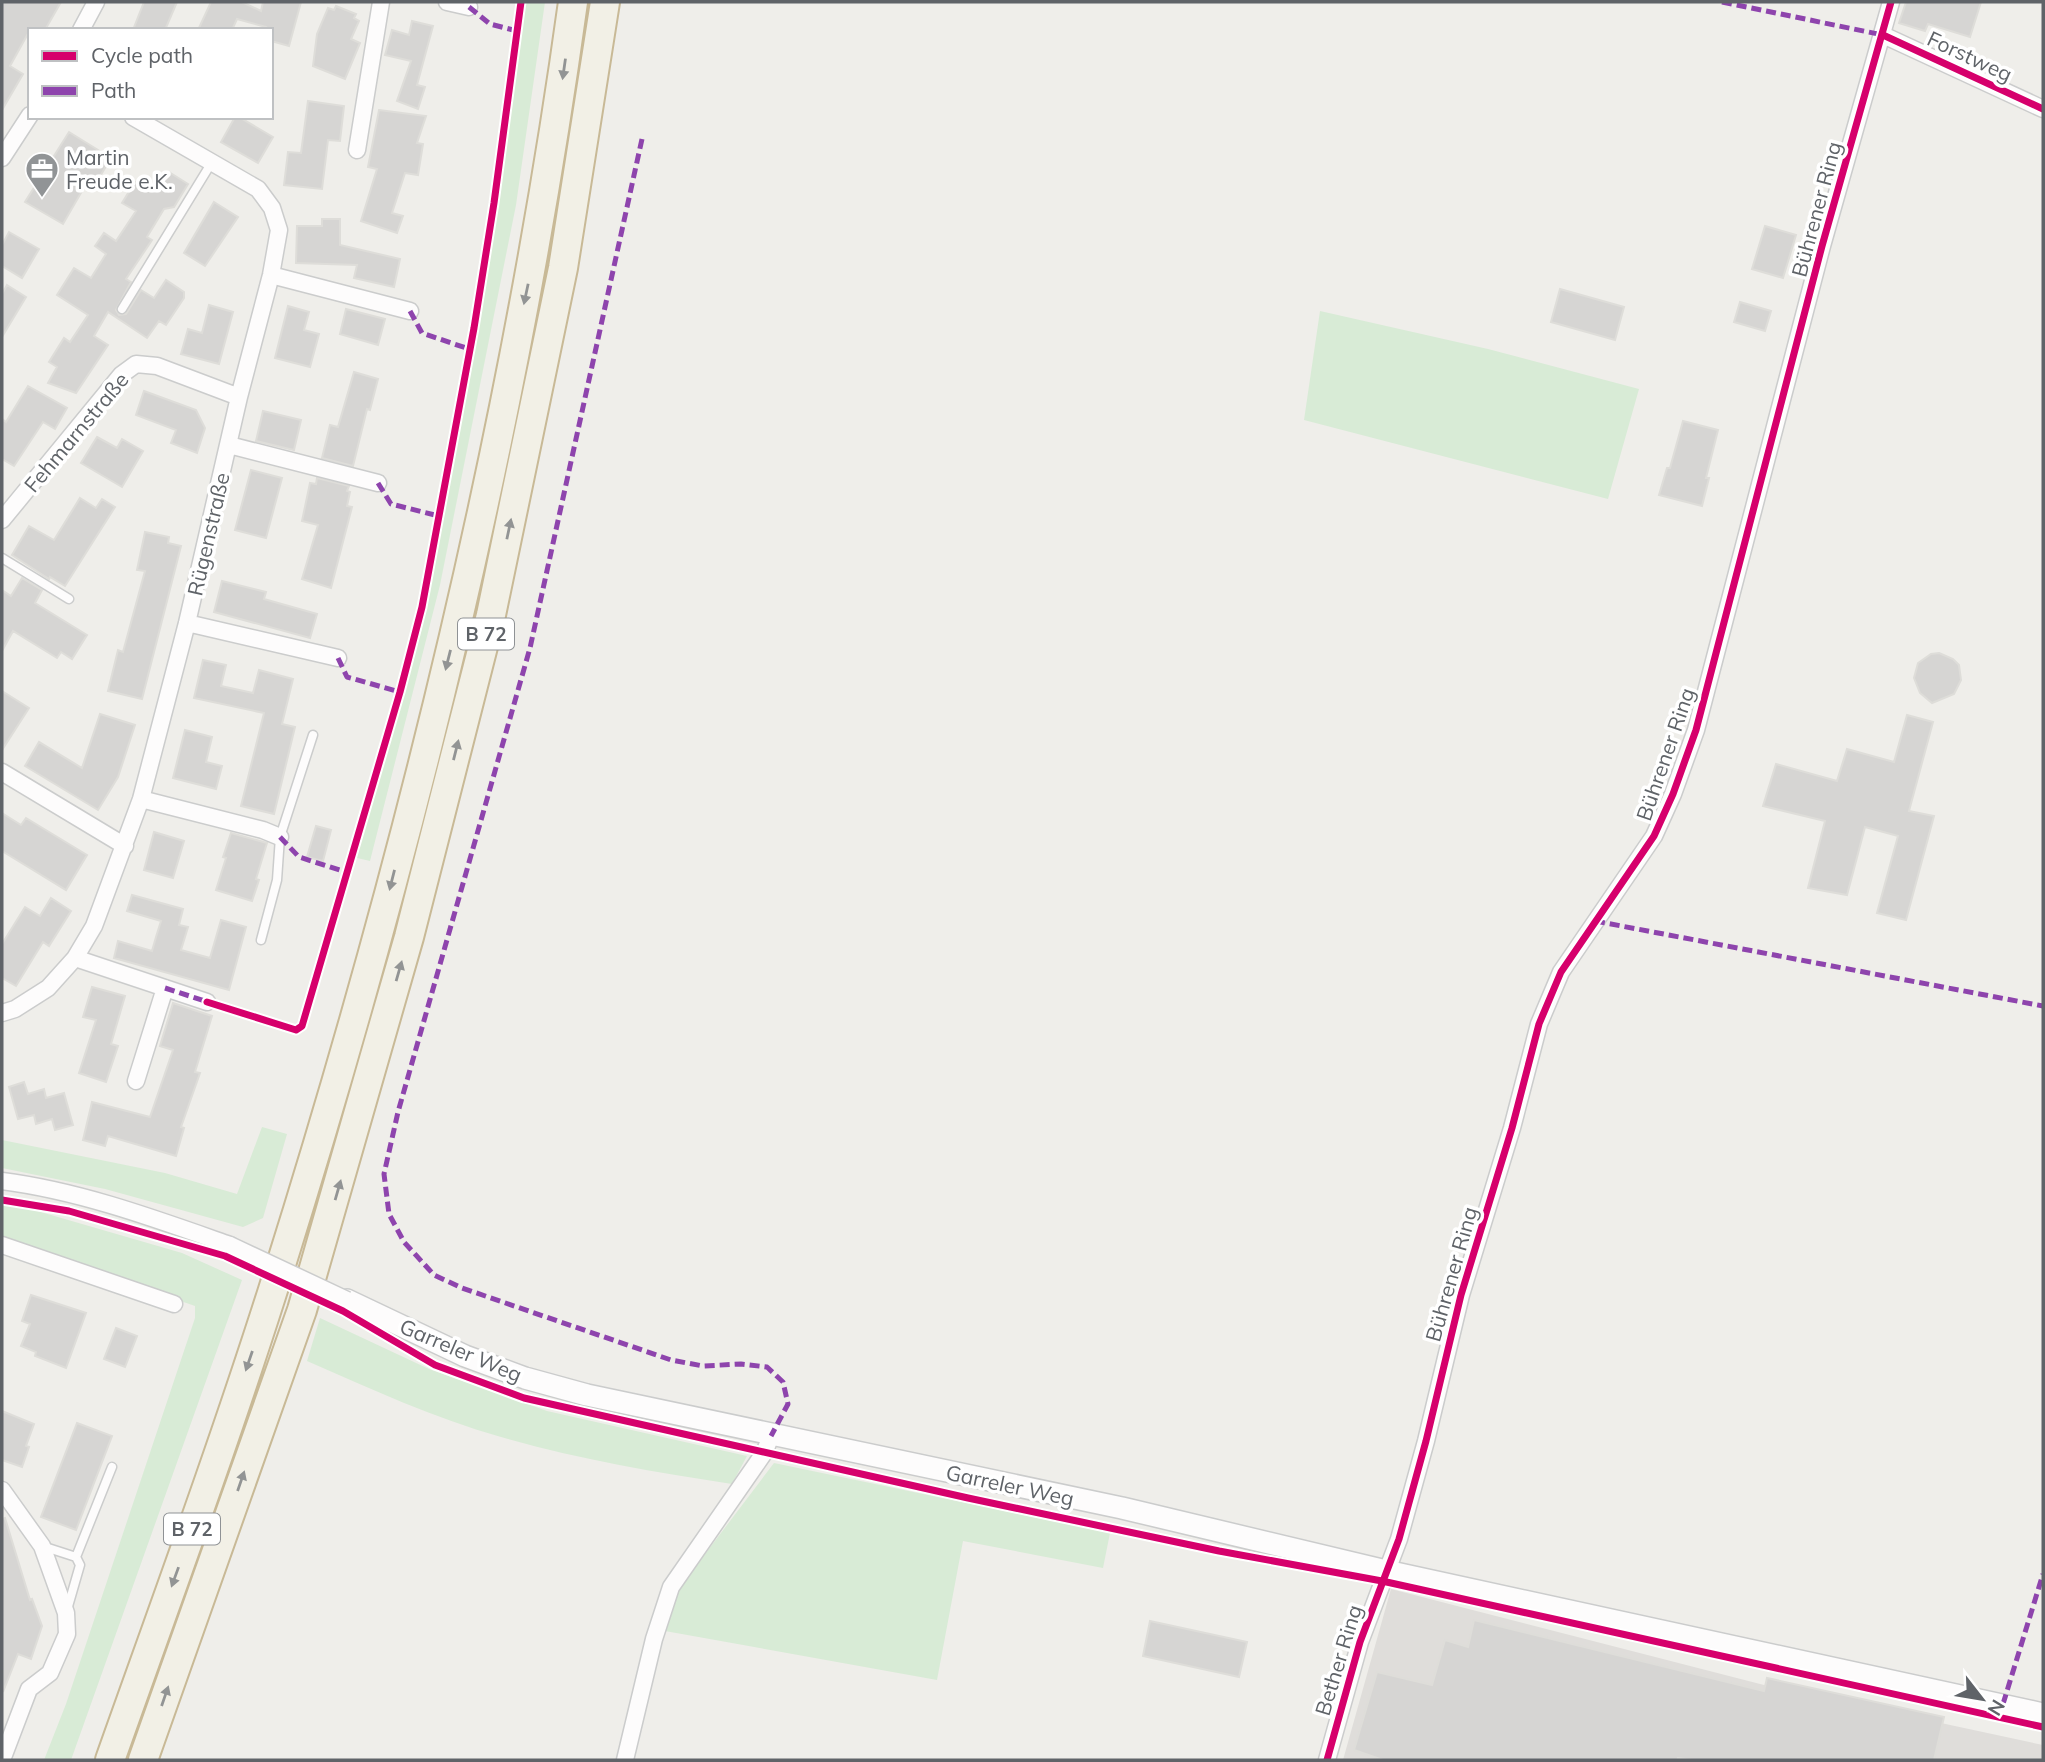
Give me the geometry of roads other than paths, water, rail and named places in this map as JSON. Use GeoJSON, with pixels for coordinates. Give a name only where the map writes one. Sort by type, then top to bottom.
{"type":"FeatureCollection","features":[{"type":"Feature","properties":{"kind":"highway","name":"B 72"},"geometry":{"type":"LineString","coordinates":[[110,1760],[271,1297],[379,930],[463,598],[534,259],[573,2]]}},
{"type":"Feature","properties":{"kind":"highway","name":"B 72"},"geometry":{"type":"LineString","coordinates":[[143,1760],[320,1255],[409,937],[491,615],[563,268],[605,2]]}},
{"type":"Feature","properties":{"kind":"street"},"geometry":{"type":"LineString","coordinates":[[82,28],[96,2]]}},
{"type":"Feature","properties":{"kind":"street"},"geometry":{"type":"LineString","coordinates":[[357,150],[381,2]]}},
{"type":"Feature","properties":{"kind":"street"},"geometry":{"type":"LineString","coordinates":[[447,2],[469,7]]}},
{"type":"Feature","properties":{"kind":"street","name":"Bührener Ring"},"geometry":{"type":"LineString","coordinates":[[1386,1571],[1394,1554],[1423,1453],[1461,1295],[1512,1128],[1539,1024],[1561,972],[1654,836],[1696,730],[1822,246],[1891,2]]}},
{"type":"Feature","properties":{"kind":"street","name":"Forstweg"},"geometry":{"type":"LineString","coordinates":[[1882,35],[2043,109]]}},
{"type":"Feature","properties":{"kind":"street"},"geometry":{"type":"LineString","coordinates":[[2,158],[28,118]]}},
{"type":"Feature","properties":{"kind":"street","name":"Rügenstraße"},"geometry":{"type":"LineString","coordinates":[[2,1013],[15,1009],[48,988],[75,958],[94,926],[125,846],[141,799],[187,623],[239,397],[271,275],[279,230],[272,208],[258,189],[137,119]]}},
{"type":"Feature","properties":{"kind":"street"},"geometry":{"type":"LineString","coordinates":[[271,275],[410,311]]}},
{"type":"Feature","properties":{"kind":"street","name":"Fehmarnstraße"},"geometry":{"type":"LineString","coordinates":[[2,520],[121,375],[136,363],[157,366],[239,397]]}},
{"type":"Feature","properties":{"kind":"street","name":"Rügenstraße"},"geometry":{"type":"LineString","coordinates":[[229,445],[378,483]]}},
{"type":"Feature","properties":{"kind":"street","name":"Rügenstraße"},"geometry":{"type":"LineString","coordinates":[[187,623],[338,658]]}},
{"type":"Feature","properties":{"kind":"street"},"geometry":{"type":"LineString","coordinates":[[2,772],[125,846]]}},
{"type":"Feature","properties":{"kind":"street"},"geometry":{"type":"LineString","coordinates":[[141,799],[263,830],[281,838]]}},
{"type":"Feature","properties":{"kind":"street"},"geometry":{"type":"LineString","coordinates":[[75,958],[208,1002]]}},
{"type":"Feature","properties":{"kind":"street"},"geometry":{"type":"LineString","coordinates":[[136,1081],[165,988]]}},
{"type":"Feature","properties":{"kind":"street","name":"Garreler Weg"},"geometry":{"type":"LineString","coordinates":[[2,1181],[32,1185],[101,1202],[230,1245],[465,1356],[525,1378],[587,1395],[1122,1508],[1386,1571],[2043,1714]]}},
{"type":"Feature","properties":{"kind":"street"},"geometry":{"type":"LineString","coordinates":[[2,1245],[174,1304]]}},
{"type":"Feature","properties":{"kind":"street"},"geometry":{"type":"LineString","coordinates":[[625,1760],[654,1639],[671,1587],[764,1453],[771,1436]]}},
{"type":"Feature","properties":{"kind":"street"},"geometry":{"type":"LineString","coordinates":[[2,1490],[42,1546],[66,1613],[67,1634],[50,1673],[29,1689],[2,1760]]}},
{"type":"Feature","properties":{"kind":"street","name":"Bether Ring"},"geometry":{"type":"LineString","coordinates":[[1327,1760],[1360,1642],[1386,1571]]}},
{"type":"Feature","properties":{"kind":"lane"},"geometry":{"type":"LineString","coordinates":[[122,309],[212,162]]}},
{"type":"Feature","properties":{"kind":"lane"},"geometry":{"type":"LineString","coordinates":[[2,558],[69,598]]}},
{"type":"Feature","properties":{"kind":"lane"},"geometry":{"type":"LineString","coordinates":[[261,940],[277,880],[281,838],[313,736]]}},
{"type":"Feature","properties":{"kind":"lane"},"geometry":{"type":"LineString","coordinates":[[76,1557],[112,1466]]}},
{"type":"Feature","properties":{"kind":"lane"},"geometry":{"type":"LineString","coordinates":[[42,1546],[76,1557],[80,1564],[66,1613]]}},
{"type":"Feature","properties":{"kind":"place","name":"Martin Freude e.K."},"geometry":{"type":"Point","coordinates":[42,199]}}]}
